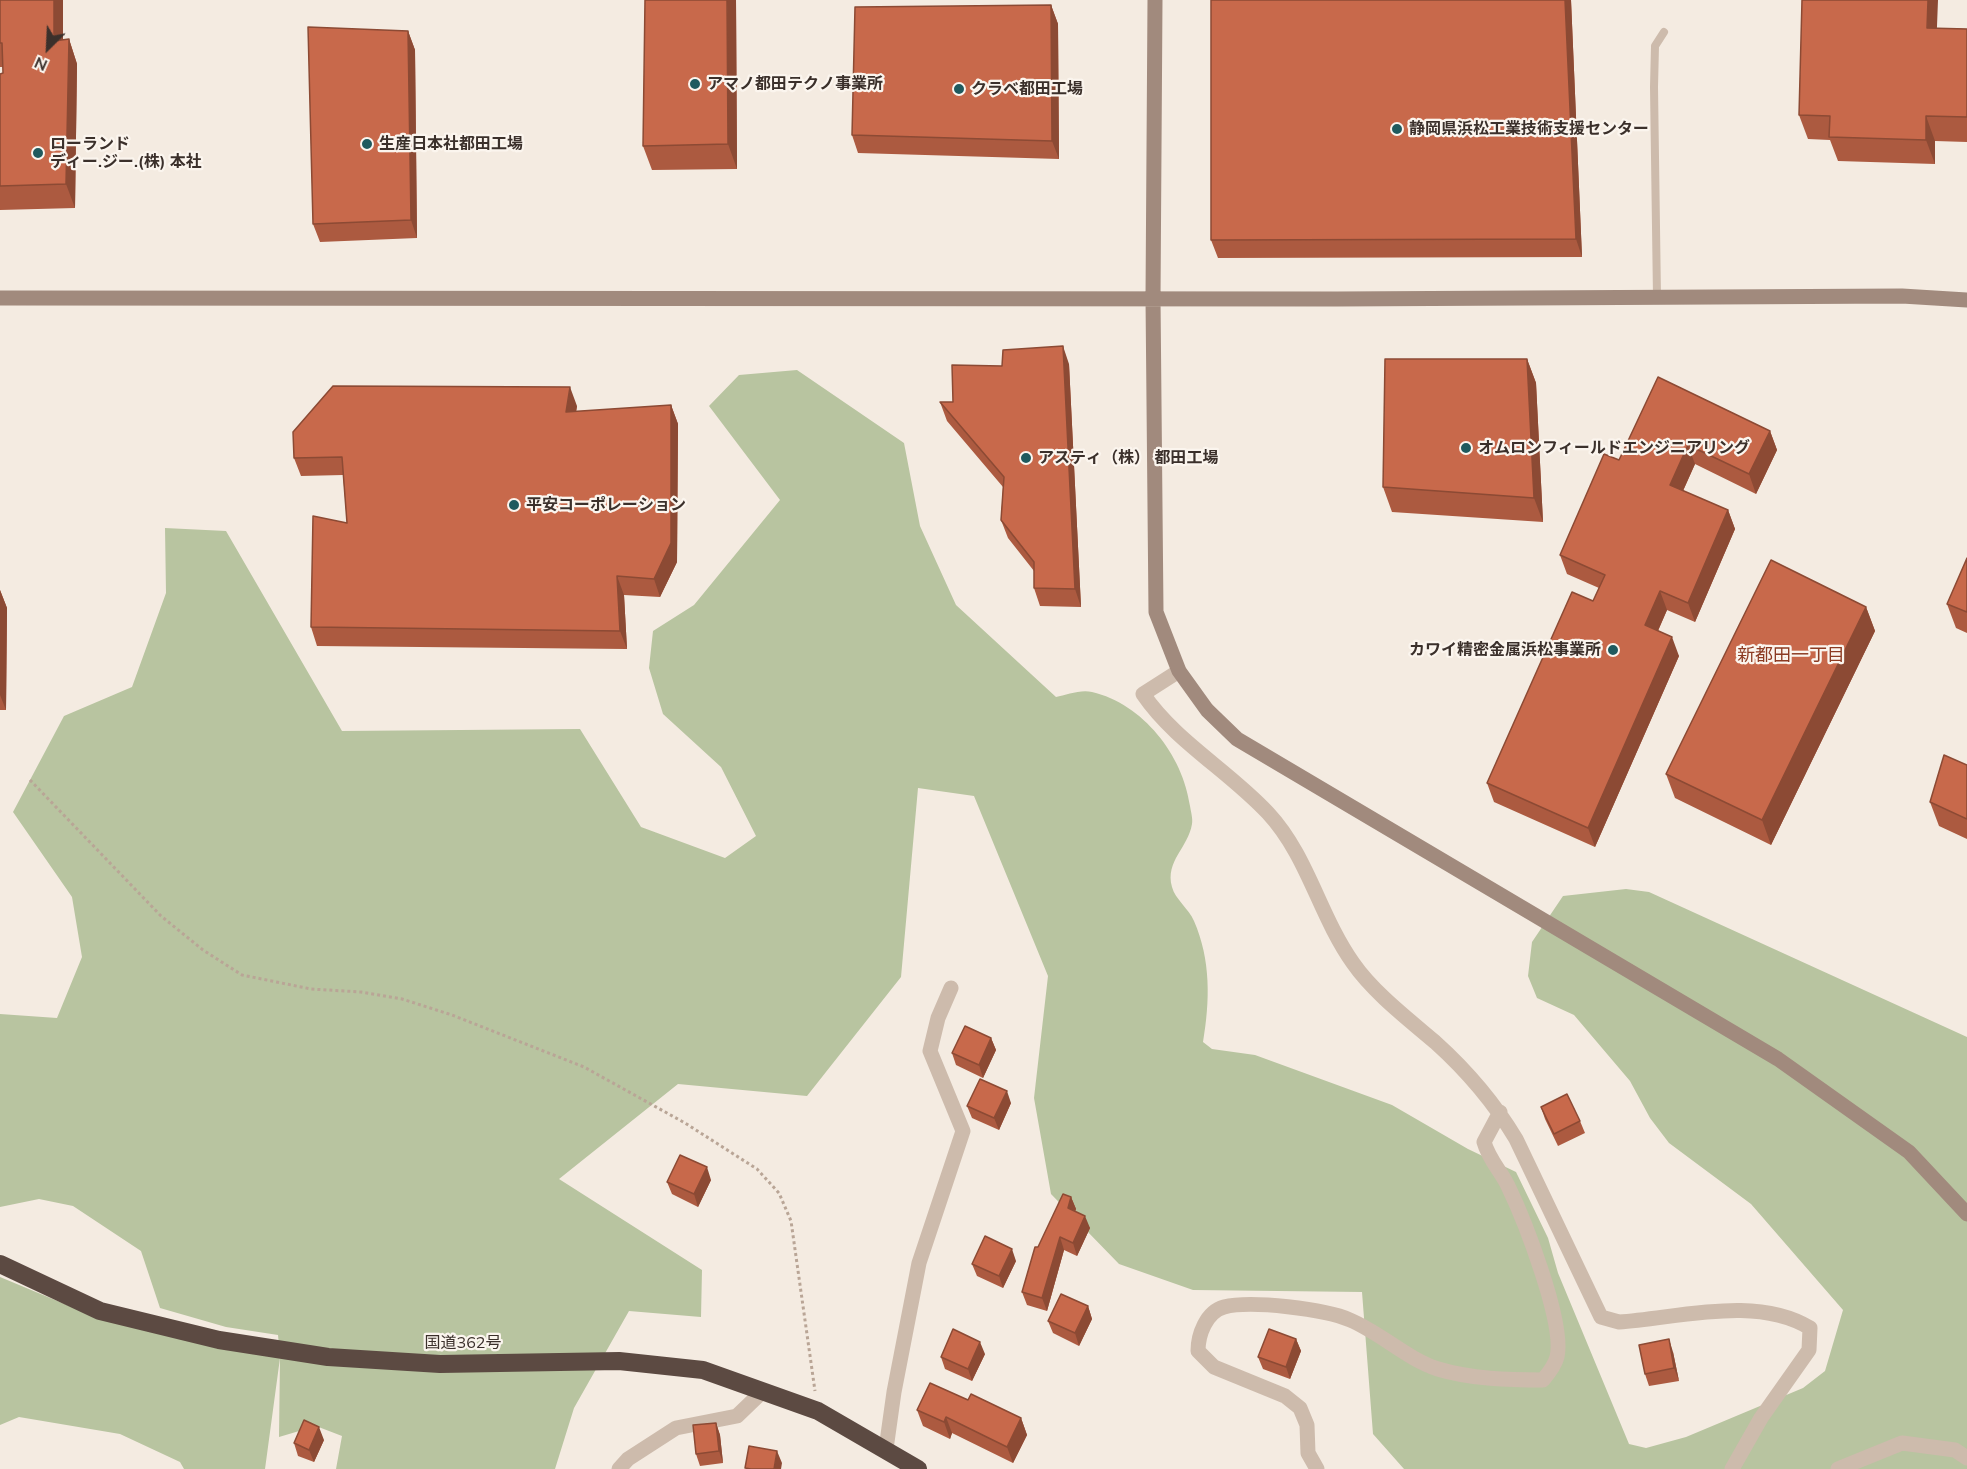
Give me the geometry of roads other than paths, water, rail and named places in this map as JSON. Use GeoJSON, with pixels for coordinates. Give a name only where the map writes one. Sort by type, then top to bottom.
{"type":"FeatureCollection","features":[{"type":"Feature","properties":{"kind":"highway","name":"国道362号"},"geometry":{"type":"LineString","coordinates":[[0,1264],[100,1311],[219,1340],[328,1357],[440,1364],[619,1361],[703,1370],[818,1411],[918,1469]]}},
{"type":"Feature","properties":{"kind":"street"},"geometry":{"type":"LineString","coordinates":[[1155,0],[1153,298],[1156,612],[1179,671],[1207,710],[1238,739],[1778,1059],[1908,1152],[1967,1214]]}},
{"type":"Feature","properties":{"kind":"street"},"geometry":{"type":"LineString","coordinates":[[0,298],[1902,296],[1967,300]]}},
{"type":"Feature","properties":{"kind":"street"},"geometry":{"type":"LineString","coordinates":[[1179,671],[1143,694],[1158,717],[1268,814],[1301,859],[1326,916],[1353,964],[1408,1020],[1436,1043],[1500,1112],[1516,1139],[1601,1317],[1619,1322],[1741,1311],[1792,1317],[1810,1328],[1809,1350],[1761,1418],[1732,1469]]}},
{"type":"Feature","properties":{"kind":"street"},"geometry":{"type":"LineString","coordinates":[[886,1449],[894,1392],[919,1263],[963,1131],[930,1051],[938,1018],[951,988]]}},
{"type":"Feature","properties":{"kind":"street"},"geometry":{"type":"LineString","coordinates":[[1317,1469],[1308,1453],[1307,1425],[1300,1408],[1285,1396],[1214,1367],[1198,1351],[1198,1336],[1211,1316],[1223,1307],[1328,1312],[1349,1319],[1379,1334],[1437,1368],[1493,1378],[1543,1380],[1557,1357],[1555,1324],[1522,1215],[1506,1182],[1488,1155],[1485,1143],[1500,1112]]}},
{"type":"Feature","properties":{"kind":"street"},"geometry":{"type":"LineString","coordinates":[[619,1469],[628,1459],[676,1428],[737,1416],[763,1391]]}},
{"type":"Feature","properties":{"kind":"street"},"geometry":{"type":"LineString","coordinates":[[1838,1469],[1902,1443],[1954,1450],[1967,1458]]}},
{"type":"Feature","properties":{"kind":"lane"},"geometry":{"type":"LineString","coordinates":[[1657,297],[1655,46],[1664,32]]}},
{"type":"Feature","properties":{"kind":"place","name":"アマノ都田テクノ事業所"},"geometry":{"type":"Point","coordinates":[695,84]}},
{"type":"Feature","properties":{"kind":"place","name":"クラベ都田工場"},"geometry":{"type":"Point","coordinates":[959,89]}},
{"type":"Feature","properties":{"kind":"place","name":"静岡県浜松工業技術支援センター"},"geometry":{"type":"Point","coordinates":[1397,129]}},
{"type":"Feature","properties":{"kind":"place","name":"生産日本社都田工場"},"geometry":{"type":"Point","coordinates":[367,144]}},
{"type":"Feature","properties":{"kind":"place","name":"ローランド ディー.ジー.(株) 本社"},"geometry":{"type":"Point","coordinates":[38,153]}},
{"type":"Feature","properties":{"kind":"place","name":"オムロンフィールドエンジニアリング"},"geometry":{"type":"Point","coordinates":[1466,448]}},
{"type":"Feature","properties":{"kind":"place","name":"アスティ（株） 都田工場"},"geometry":{"type":"Point","coordinates":[1026,458]}},
{"type":"Feature","properties":{"kind":"place","name":"平安コーポレーション"},"geometry":{"type":"Point","coordinates":[514,505]}},
{"type":"Feature","properties":{"kind":"place","name":"カワイ精密金属浜松事業所"},"geometry":{"type":"Point","coordinates":[1613,650]}},
{"type":"Feature","properties":{"kind":"district","name":"新都田一丁目"},"geometry":{"type":"Point","coordinates":[1791,656]}}]}
